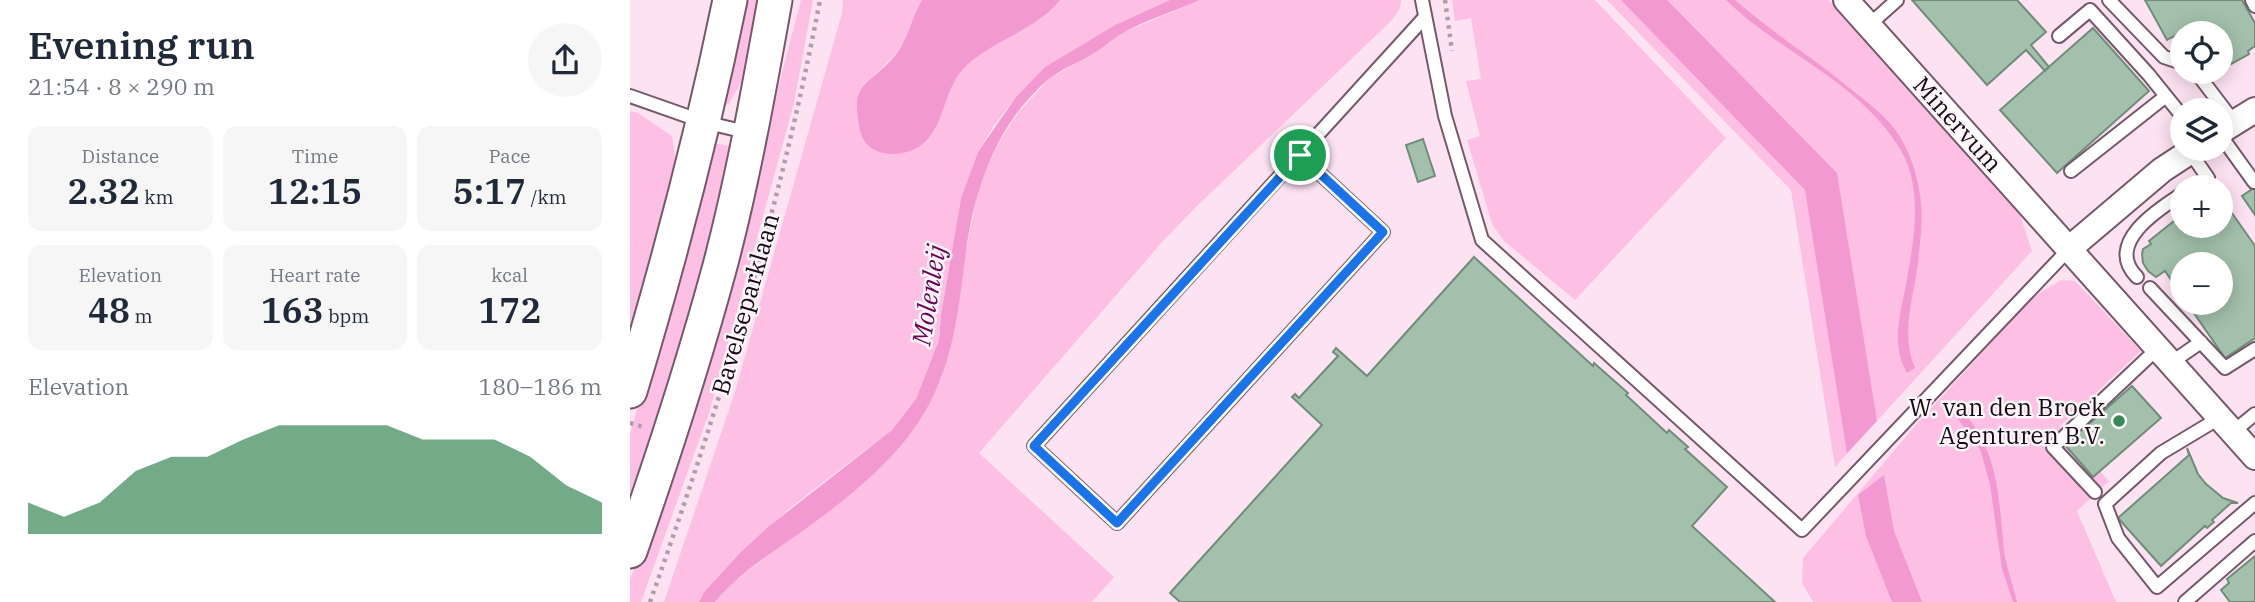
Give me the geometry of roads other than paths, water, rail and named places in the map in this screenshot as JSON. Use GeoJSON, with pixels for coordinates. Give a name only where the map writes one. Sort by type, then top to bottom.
{"type":"FeatureCollection","features":[{"type":"Feature","properties":{"kind":"street"},"geometry":{"type":"LineString","coordinates":[[630,391],[678,223],[704,121],[730,0]]}},
{"type":"Feature","properties":{"kind":"street","name":"Bavelseparklaan"},"geometry":{"type":"LineString","coordinates":[[630,551],[720,265],[750,133],[775,0]]}},
{"type":"Feature","properties":{"kind":"street","name":"Minervum"},"geometry":{"type":"LineString","coordinates":[[1846,0],[2255,457]]}},
{"type":"Feature","properties":{"kind":"street"},"geometry":{"type":"LineString","coordinates":[[2070,248],[2176,161]]}},
{"type":"Feature","properties":{"kind":"lane"},"geometry":{"type":"LineString","coordinates":[[1422,0],[1445,116],[1482,240],[1802,530],[2070,248]]}},
{"type":"Feature","properties":{"kind":"lane"},"geometry":{"type":"LineString","coordinates":[[1869,25],[1897,0]]}},
{"type":"Feature","properties":{"kind":"lane"},"geometry":{"type":"LineString","coordinates":[[2109,0],[2164,57],[2170,59]]}},
{"type":"Feature","properties":{"kind":"lane"},"geometry":{"type":"LineString","coordinates":[[2252,0],[2255,6]]}},
{"type":"Feature","properties":{"kind":"lane"},"geometry":{"type":"LineString","coordinates":[[2059,36],[2090,10],[2170,101]]}},
{"type":"Feature","properties":{"kind":"lane"},"geometry":{"type":"LineString","coordinates":[[1300,155],[1383,232],[1117,523],[1034,446],[1425,18]]}},
{"type":"Feature","properties":{"kind":"lane"},"geometry":{"type":"LineString","coordinates":[[630,96],[750,133]]}},
{"type":"Feature","properties":{"kind":"lane"},"geometry":{"type":"LineString","coordinates":[[2071,171],[2166,96]]}},
{"type":"Feature","properties":{"kind":"lane"},"geometry":{"type":"LineString","coordinates":[[2233,125],[2254,182]]}},
{"type":"Feature","properties":{"kind":"lane"},"geometry":{"type":"LineString","coordinates":[[2137,277],[2132,272],[2127,257],[2127,246],[2133,234],[2170,204]]}},
{"type":"Feature","properties":{"kind":"lane"},"geometry":{"type":"LineString","coordinates":[[2150,288],[2225,368],[2255,349]]}},
{"type":"Feature","properties":{"kind":"lane"},"geometry":{"type":"LineString","coordinates":[[2095,492],[2053,447],[2165,355],[2200,342]]}},
{"type":"Feature","properties":{"kind":"lane"},"geometry":{"type":"LineString","coordinates":[[2255,414],[2161,453],[2105,504],[2118,538],[2157,587],[2255,503]]}},
{"type":"Feature","properties":{"kind":"lane"},"geometry":{"type":"LineString","coordinates":[[2185,602],[2255,541]]}},
{"type":"Feature","properties":{"kind":"place","name":"W. van den Broek Agenturen B.V."},"geometry":{"type":"Point","coordinates":[2119,421]}},
{"type":"Feature","properties":{"kind":"water label","name":"Molenleij"},"geometry":{"type":"Point","coordinates":[928,295]}}]}
